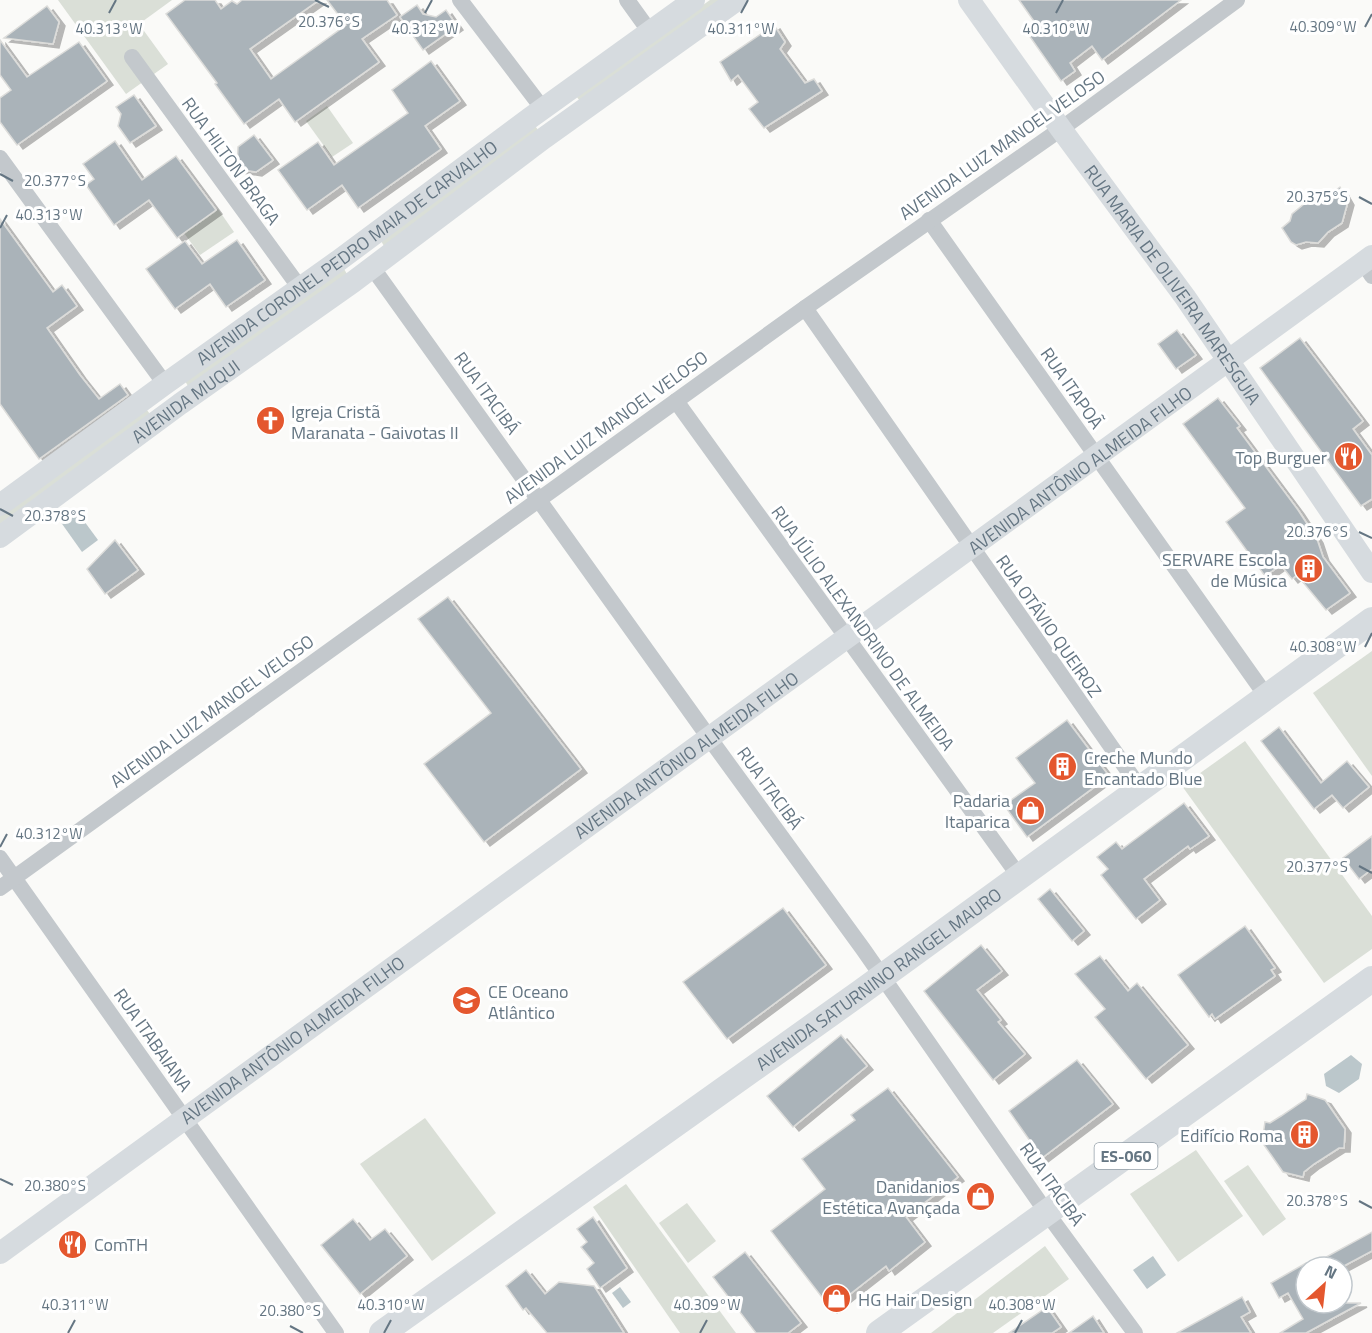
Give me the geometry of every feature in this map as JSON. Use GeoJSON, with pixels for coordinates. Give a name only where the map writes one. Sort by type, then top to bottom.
{"type":"FeatureCollection","features":[{"type":"Feature","properties":{"kind":"main road","name":"AVENIDA SATURNINO RANGEL MAURO"},"geometry":{"type":"LineString","coordinates":[[381,1333],[882,976],[1372,620]]}},
{"type":"Feature","properties":{"kind":"main road","name":"ES-060"},"geometry":{"type":"LineString","coordinates":[[879,1333],[1372,979]]}},
{"type":"Feature","properties":{"kind":"street"},"geometry":{"type":"LineString","coordinates":[[460,0],[557,129]]}},
{"type":"Feature","properties":{"kind":"street"},"geometry":{"type":"LineString","coordinates":[[627,0],[650,32]]}},
{"type":"Feature","properties":{"kind":"street","name":"AVENIDA CORONEL PEDRO MAIA DE CARVALHO"},"geometry":{"type":"LineString","coordinates":[[0,505],[694,0]]}},
{"type":"Feature","properties":{"kind":"street","name":"AVENIDA CORONEL PEDRO MAIA DE CARVALHO"},"geometry":{"type":"LineString","coordinates":[[372,267],[557,129],[737,0]]}},
{"type":"Feature","properties":{"kind":"street","name":"RUA MARIA DE OLIVEIRA MARESGUIA"},"geometry":{"type":"LineString","coordinates":[[969,0],[1185,297],[1372,572]]}},
{"type":"Feature","properties":{"kind":"street","name":"AVENIDA LUIZ MANOEL VELOSO"},"geometry":{"type":"LineString","coordinates":[[0,888],[805,308],[1061,129],[1237,0]]}},
{"type":"Feature","properties":{"kind":"street","name":"RUA HILTON BRAGA"},"geometry":{"type":"LineString","coordinates":[[132,57],[300,288]]}},
{"type":"Feature","properties":{"kind":"street"},"geometry":{"type":"LineString","coordinates":[[0,158],[180,404]]}},
{"type":"Feature","properties":{"kind":"street","name":"RUA ITAPOÃ"},"geometry":{"type":"LineString","coordinates":[[929,220],[1267,697]]}},
{"type":"Feature","properties":{"kind":"street"},"geometry":{"type":"LineString","coordinates":[[358,246],[372,267]]}},
{"type":"Feature","properties":{"kind":"street","name":"AVENIDA ANTÔNIO ALMEIDA FILHO"},"geometry":{"type":"LineString","coordinates":[[0,1253],[1229,360],[1369,265]]}},
{"type":"Feature","properties":{"kind":"street","name":"AVENIDA MUQUI"},"geometry":{"type":"LineString","coordinates":[[0,537],[180,404],[372,267]]}},
{"type":"Feature","properties":{"kind":"street","name":"RUA ITACIBÁ"},"geometry":{"type":"LineString","coordinates":[[372,267],[882,976],[1047,1213],[1135,1333]]}},
{"type":"Feature","properties":{"kind":"street","name":"RUA OTÁVIO QUEIROZ"},"geometry":{"type":"LineString","coordinates":[[805,308],[1140,788]]}},
{"type":"Feature","properties":{"kind":"street","name":"RUA JÚLIO ALEXANDRINO DE ALMEIDA"},"geometry":{"type":"LineString","coordinates":[[676,401],[1019,876]]}},
{"type":"Feature","properties":{"kind":"street","name":"RUA ITABAIANA"},"geometry":{"type":"LineString","coordinates":[[0,858],[336,1333]]}},
{"type":"Feature","properties":{"kind":"shaded area"},"geometry":{"type":"Polygon","coordinates":[[[58,0],[172,0],[139,24],[168,64],[126,94],[58,0]]]}},
{"type":"Feature","properties":{"kind":"shaded area"},"geometry":{"type":"Polygon","coordinates":[[[710,0],[721,0],[580,101],[576,96],[710,0]]]}},
{"type":"Feature","properties":{"kind":"shaded area"},"geometry":{"type":"Polygon","coordinates":[[[327,106],[353,143],[332,157],[306,121],[327,106]]]}},
{"type":"Feature","properties":{"kind":"shaded area"},"geometry":{"type":"Polygon","coordinates":[[[535,126],[539,131],[384,246],[381,241],[535,126]]]}},
{"type":"Feature","properties":{"kind":"shaded area"},"geometry":{"type":"Polygon","coordinates":[[[218,209],[234,232],[200,255],[184,233],[218,209]]]}},
{"type":"Feature","properties":{"kind":"shaded area"},"geometry":{"type":"Polygon","coordinates":[[[344,269],[347,274],[188,386],[185,381],[344,269]]]}},
{"type":"Feature","properties":{"kind":"shaded area"},"geometry":{"type":"Polygon","coordinates":[[[146,409],[150,414],[0,524],[0,516],[146,409]]]}},
{"type":"Feature","properties":{"kind":"shaded area"},"geometry":{"type":"Polygon","coordinates":[[[76,510],[98,540],[82,552],[60,521],[76,510]]]}},
{"type":"Feature","properties":{"kind":"shaded area"},"geometry":{"type":"Polygon","coordinates":[[[1372,651],[1372,776],[1313,693],[1372,651]]]}},
{"type":"Feature","properties":{"kind":"shaded area"},"geometry":{"type":"Polygon","coordinates":[[[1245,741],[1372,916],[1372,949],[1324,983],[1182,786],[1245,741]]]}},
{"type":"Feature","properties":{"kind":"shaded area"},"geometry":{"type":"Polygon","coordinates":[[[1351,1055],[1362,1064],[1359,1079],[1339,1093],[1326,1086],[1324,1074],[1351,1055]]]}},
{"type":"Feature","properties":{"kind":"shaded area"},"geometry":{"type":"Polygon","coordinates":[[[425,1118],[496,1213],[432,1261],[360,1164],[425,1118]]]}},
{"type":"Feature","properties":{"kind":"shaded area"},"geometry":{"type":"Polygon","coordinates":[[[1196,1150],[1243,1216],[1178,1262],[1130,1194],[1196,1150]]]}},
{"type":"Feature","properties":{"kind":"shaded area"},"geometry":{"type":"Polygon","coordinates":[[[1248,1165],[1286,1219],[1263,1236],[1224,1181],[1248,1165]]]}},
{"type":"Feature","properties":{"kind":"shaded area"},"geometry":{"type":"Polygon","coordinates":[[[626,1184],[736,1333],[680,1333],[593,1207],[626,1184]]]}},
{"type":"Feature","properties":{"kind":"shaded area"},"geometry":{"type":"Polygon","coordinates":[[[687,1203],[716,1241],[688,1263],[659,1223],[687,1203]]]}},
{"type":"Feature","properties":{"kind":"shaded area"},"geometry":{"type":"Polygon","coordinates":[[[1045,1246],[1069,1279],[993,1333],[931,1333],[1045,1246]]]}},
{"type":"Feature","properties":{"kind":"shaded area"},"geometry":{"type":"Polygon","coordinates":[[[1153,1256],[1166,1275],[1147,1289],[1133,1270],[1153,1256]]]}},
{"type":"Feature","properties":{"kind":"shaded area"},"geometry":{"type":"Polygon","coordinates":[[[620,1287],[631,1302],[623,1308],[612,1293],[620,1287]]]}},
{"type":"Feature","properties":{"kind":"building"},"geometry":{"type":"Polygon","coordinates":[[[185,0],[215,0],[221,9],[232,1],[237,4],[242,0],[319,0],[250,49],[271,79],[346,25],[327,0],[387,0],[397,15],[362,39],[379,62],[295,122],[279,99],[244,124],[166,14],[185,0]]]}},
{"type":"Feature","properties":{"kind":"building"},"geometry":{"type":"Polygon","coordinates":[[[1019,0],[1181,0],[1102,60],[1092,46],[1070,63],[1075,71],[1061,81],[1026,31],[1036,24],[1019,0]]]}},
{"type":"Feature","properties":{"kind":"building"},"geometry":{"type":"Polygon","coordinates":[[[417,5],[423,14],[436,17],[446,10],[457,26],[423,50],[400,17],[417,5]]]}},
{"type":"Feature","properties":{"kind":"building"},"geometry":{"type":"Polygon","coordinates":[[[47,6],[59,22],[53,44],[4,38],[47,6]]]}},
{"type":"Feature","properties":{"kind":"building"},"geometry":{"type":"Polygon","coordinates":[[[774,25],[785,42],[780,49],[805,83],[814,79],[822,91],[764,128],[749,109],[758,102],[738,75],[731,81],[720,62],[774,25]]]}},
{"type":"Feature","properties":{"kind":"building"},"geometry":{"type":"Polygon","coordinates":[[[0,40],[27,77],[79,42],[107,81],[17,145],[0,122],[0,98],[11,90],[0,75],[0,40]]]}},
{"type":"Feature","properties":{"kind":"building"},"geometry":{"type":"Polygon","coordinates":[[[431,61],[460,101],[425,126],[441,149],[358,208],[342,185],[307,210],[278,170],[318,142],[334,165],[408,113],[392,90],[431,61]]]}},
{"type":"Feature","properties":{"kind":"building"},"geometry":{"type":"Polygon","coordinates":[[[134,95],[156,126],[130,143],[118,126],[121,114],[116,107],[134,95]]]}},
{"type":"Feature","properties":{"kind":"building"},"geometry":{"type":"Polygon","coordinates":[[[254,135],[273,160],[256,172],[237,169],[238,147],[254,135]]]}},
{"type":"Feature","properties":{"kind":"building"},"geometry":{"type":"Polygon","coordinates":[[[115,141],[142,180],[176,156],[216,210],[177,238],[149,200],[114,225],[86,185],[94,179],[83,164],[115,141]]]}},
{"type":"Feature","properties":{"kind":"building"},"geometry":{"type":"Polygon","coordinates":[[[1340,187],[1348,201],[1342,223],[1328,232],[1318,243],[1306,242],[1296,245],[1291,242],[1282,228],[1290,221],[1292,214],[1321,190],[1332,193],[1340,187]]]}},
{"type":"Feature","properties":{"kind":"building"},"geometry":{"type":"Polygon","coordinates":[[[0,219],[53,292],[62,285],[77,306],[47,328],[80,375],[99,399],[120,384],[128,395],[39,459],[0,404],[0,219]]]}},
{"type":"Feature","properties":{"kind":"building"},"geometry":{"type":"Polygon","coordinates":[[[237,240],[265,280],[226,307],[210,284],[175,309],[146,269],[185,241],[202,264],[237,240]]]}},
{"type":"Feature","properties":{"kind":"building"},"geometry":{"type":"Polygon","coordinates":[[[1177,330],[1196,355],[1176,369],[1158,344],[1177,330]]]}},
{"type":"Feature","properties":{"kind":"building"},"geometry":{"type":"Polygon","coordinates":[[[1300,338],[1363,421],[1353,429],[1372,455],[1372,499],[1361,506],[1260,368],[1300,338]]]}},
{"type":"Feature","properties":{"kind":"building"},"geometry":{"type":"Polygon","coordinates":[[[1218,398],[1240,426],[1237,428],[1298,510],[1317,539],[1323,557],[1350,593],[1326,610],[1297,575],[1292,579],[1281,565],[1265,576],[1226,522],[1245,508],[1183,424],[1218,398]]]}},
{"type":"Feature","properties":{"kind":"building"},"geometry":{"type":"Polygon","coordinates":[[[115,540],[138,570],[105,594],[87,569],[115,540]]]}},
{"type":"Feature","properties":{"kind":"building"},"geometry":{"type":"Polygon","coordinates":[[[448,597],[581,769],[484,842],[424,764],[491,713],[418,619],[448,597]]]}},
{"type":"Feature","properties":{"kind":"building","name":"Creche Mundo Encantado Blue"},"geometry":{"type":"Polygon","coordinates":[[[1067,720],[1109,776],[1027,837],[1004,805],[1035,783],[1016,758],[1067,720]]]}},
{"type":"Feature","properties":{"kind":"building"},"geometry":{"type":"Polygon","coordinates":[[[1279,727],[1321,783],[1347,761],[1369,787],[1343,808],[1332,795],[1314,809],[1261,741],[1279,727]]]}},
{"type":"Feature","properties":{"kind":"building"},"geometry":{"type":"Polygon","coordinates":[[[1184,803],[1209,836],[1190,849],[1188,846],[1144,879],[1160,900],[1136,919],[1101,875],[1108,869],[1097,857],[1116,842],[1122,849],[1184,803]]]}},
{"type":"Feature","properties":{"kind":"building"},"geometry":{"type":"Polygon","coordinates":[[[1372,836],[1372,869],[1359,879],[1343,858],[1372,836]]]}},
{"type":"Feature","properties":{"kind":"building"},"geometry":{"type":"Polygon","coordinates":[[[1050,889],[1084,931],[1072,941],[1038,899],[1050,889]]]}},
{"type":"Feature","properties":{"kind":"building"},"geometry":{"type":"Polygon","coordinates":[[[783,908],[826,965],[727,1039],[683,982],[783,908]]]}},
{"type":"Feature","properties":{"kind":"building"},"geometry":{"type":"Polygon","coordinates":[[[1245,926],[1275,968],[1271,970],[1275,976],[1215,1019],[1212,1014],[1209,1017],[1178,975],[1245,926]]]}},
{"type":"Feature","properties":{"kind":"building"},"geometry":{"type":"Polygon","coordinates":[[[981,945],[1002,971],[977,990],[1001,1020],[998,1022],[1025,1054],[993,1080],[924,991],[981,945]]]}},
{"type":"Feature","properties":{"kind":"building"},"geometry":{"type":"Polygon","coordinates":[[[1100,956],[1128,991],[1137,983],[1188,1045],[1146,1079],[1095,1017],[1105,1009],[1075,974],[1100,956]]]}},
{"type":"Feature","properties":{"kind":"building"},"geometry":{"type":"Polygon","coordinates":[[[841,1035],[867,1066],[793,1127],[767,1096],[841,1035]]]}},
{"type":"Feature","properties":{"kind":"building"},"geometry":{"type":"Polygon","coordinates":[[[1077,1060],[1113,1104],[1042,1158],[1009,1111],[1077,1060]]]}},
{"type":"Feature","properties":{"kind":"building"},"geometry":{"type":"Polygon","coordinates":[[[888,1088],[958,1177],[906,1217],[925,1242],[889,1271],[886,1266],[831,1309],[771,1231],[825,1189],[802,1159],[855,1120],[851,1115],[888,1088]]]}},
{"type":"Feature","properties":{"kind":"building","name":"Edifício Roma"},"geometry":{"type":"Polygon","coordinates":[[[1307,1094],[1325,1100],[1345,1129],[1344,1148],[1339,1148],[1314,1164],[1304,1172],[1303,1177],[1283,1172],[1262,1142],[1265,1122],[1270,1123],[1281,1116],[1306,1099],[1307,1094]]]}},
{"type":"Feature","properties":{"kind":"building"},"geometry":{"type":"Polygon","coordinates":[[[593,1217],[627,1268],[600,1288],[587,1269],[594,1263],[581,1247],[587,1242],[577,1229],[593,1217]]]}},
{"type":"Feature","properties":{"kind":"building"},"geometry":{"type":"Polygon","coordinates":[[[353,1219],[370,1240],[385,1229],[407,1256],[360,1294],[321,1245],[353,1219]]]}},
{"type":"Feature","properties":{"kind":"building"},"geometry":{"type":"Polygon","coordinates":[[[1372,1232],[1372,1251],[1354,1261],[1354,1255],[1330,1255],[1372,1232]]]}},
{"type":"Feature","properties":{"kind":"building"},"geometry":{"type":"Polygon","coordinates":[[[745,1252],[801,1323],[788,1333],[756,1333],[713,1277],[745,1252]]]}},
{"type":"Feature","properties":{"kind":"building"},"geometry":{"type":"Polygon","coordinates":[[[526,1270],[545,1294],[559,1282],[594,1286],[624,1333],[547,1333],[526,1308],[523,1310],[506,1286],[526,1270]]]}},
{"type":"Feature","properties":{"kind":"building"},"geometry":{"type":"Polygon","coordinates":[[[1294,1270],[1294,1303],[1288,1293],[1279,1298],[1271,1283],[1294,1270]]]}},
{"type":"Feature","properties":{"kind":"building"},"geometry":{"type":"Polygon","coordinates":[[[1242,1297],[1250,1312],[1241,1317],[1251,1333],[1177,1333],[1242,1297]]]}},
{"type":"Feature","properties":{"kind":"building"},"geometry":{"type":"Polygon","coordinates":[[[1047,1307],[1061,1327],[1052,1333],[1009,1333],[1047,1307]]]}},
{"type":"Feature","properties":{"kind":"building"},"geometry":{"type":"Polygon","coordinates":[[[1301,1315],[1339,1315],[1306,1333],[1280,1333],[1303,1319],[1301,1315]]]}},
{"type":"Feature","properties":{"kind":"building"},"geometry":{"type":"Polygon","coordinates":[[[1093,1316],[1104,1333],[1069,1333],[1093,1316]]]}},
{"type":"Feature","properties":{"kind":"place","name":"Igreja Cristã Maranata - Gaivotas II"},"geometry":{"type":"Point","coordinates":[270,421]}},
{"type":"Feature","properties":{"kind":"place","name":"Top Burguer"},"geometry":{"type":"Point","coordinates":[1348,457]}},
{"type":"Feature","properties":{"kind":"place","name":"SERVARE Escola de Música"},"geometry":{"type":"Point","coordinates":[1308,569]}},
{"type":"Feature","properties":{"kind":"place","name":"Creche Mundo Encantado Blue"},"geometry":{"type":"Point","coordinates":[1063,767]}},
{"type":"Feature","properties":{"kind":"place","name":"Padaria Itaparica"},"geometry":{"type":"Point","coordinates":[1031,810]}},
{"type":"Feature","properties":{"kind":"place","name":"CE Oceano Atlântico"},"geometry":{"type":"Point","coordinates":[467,1001]}},
{"type":"Feature","properties":{"kind":"place","name":"Edifício Roma"},"geometry":{"type":"Point","coordinates":[1304,1135]}},
{"type":"Feature","properties":{"kind":"place","name":"Danidanios Estética Avançada"},"geometry":{"type":"Point","coordinates":[981,1196]}},
{"type":"Feature","properties":{"kind":"place","name":"ComTH"},"geometry":{"type":"Point","coordinates":[73,1244]}},
{"type":"Feature","properties":{"kind":"place","name":"HG Hair Design"},"geometry":{"type":"Point","coordinates":[837,1299]}}]}
